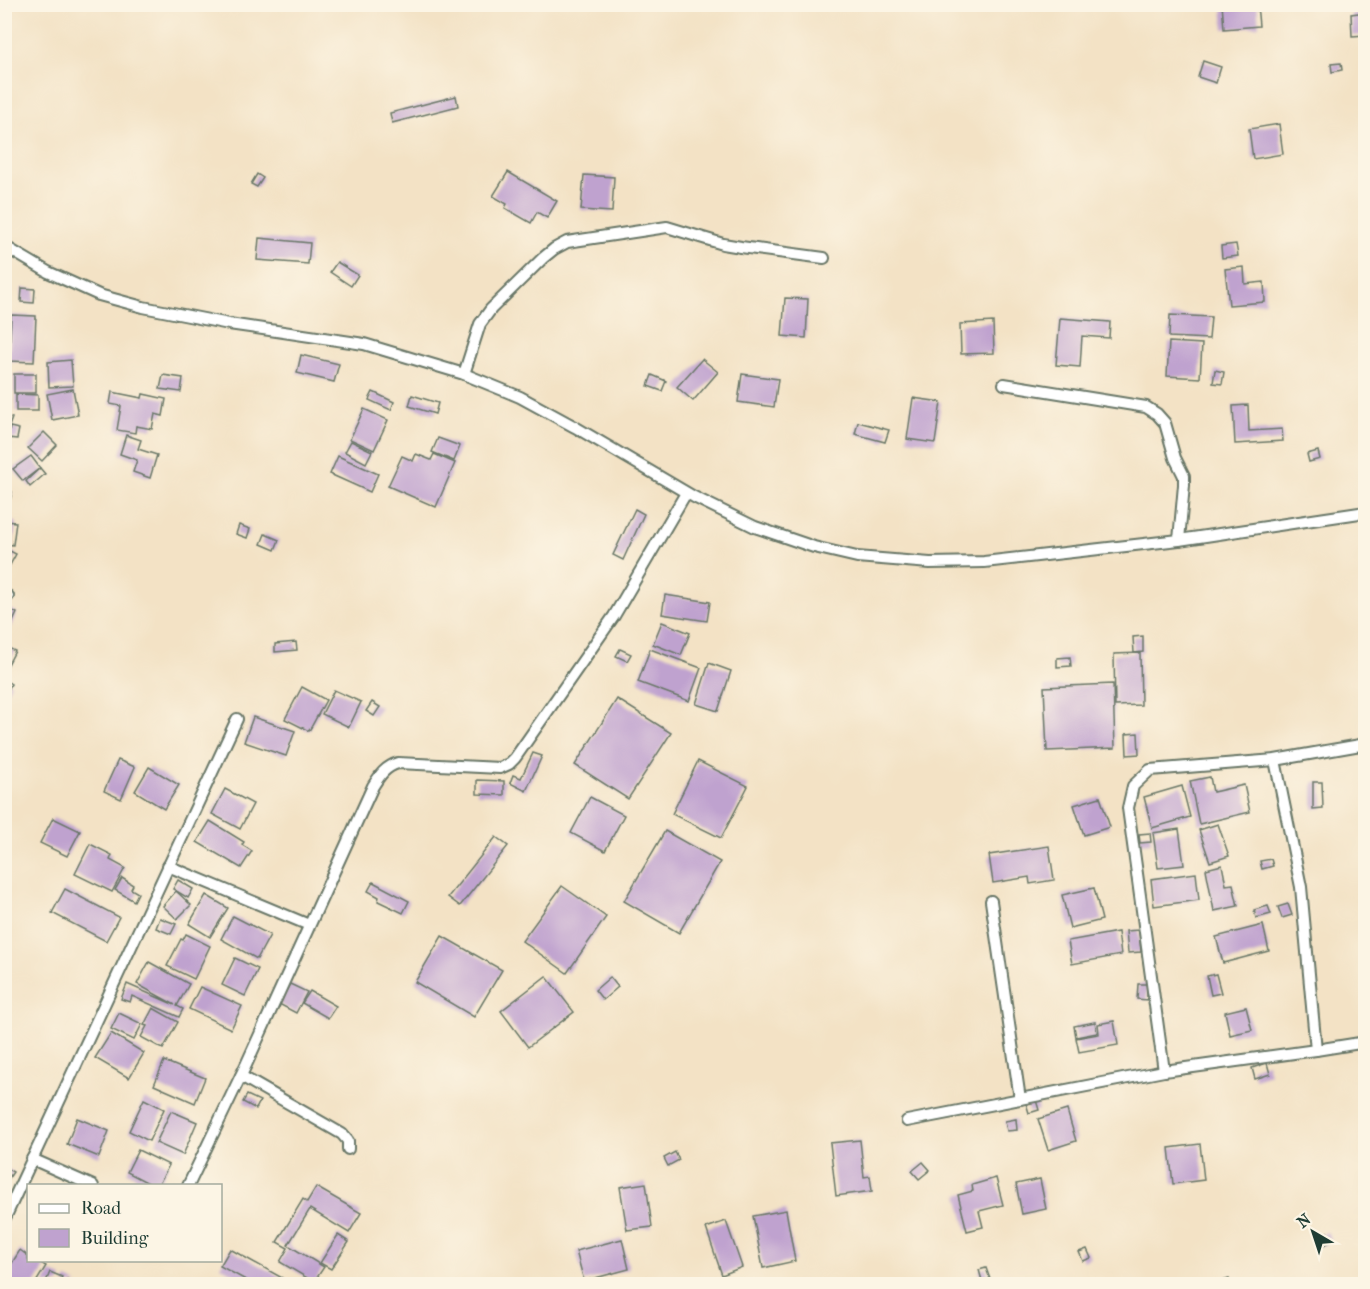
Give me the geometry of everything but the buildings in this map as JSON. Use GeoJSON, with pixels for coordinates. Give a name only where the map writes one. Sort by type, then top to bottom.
{"type":"FeatureCollection","features":[{"type":"Feature","properties":{"kind":"street"},"geometry":{"type":"LineString","coordinates":[[464,374],[480,324],[491,309],[543,258],[567,242],[667,227],[723,244],[824,258]]}},
{"type":"Feature","properties":{"kind":"street"},"geometry":{"type":"LineString","coordinates":[[4,246],[48,272],[99,295],[143,307],[229,324],[364,344],[464,374],[520,397],[686,493],[755,527],[814,547],[857,557],[930,563],[984,562],[1179,540],[1365,512]]}},
{"type":"Feature","properties":{"kind":"street"},"geometry":{"type":"LineString","coordinates":[[1004,384],[1146,407],[1157,414],[1165,423],[1175,458],[1184,476],[1179,540]]}},
{"type":"Feature","properties":{"kind":"street"},"geometry":{"type":"LineString","coordinates":[[188,1184],[241,1076],[373,786],[383,771],[389,765],[398,763],[500,768],[509,764],[614,616],[686,493]]}},
{"type":"Feature","properties":{"kind":"street"},"geometry":{"type":"LineString","coordinates":[[4,1220],[237,719]]}},
{"type":"Feature","properties":{"kind":"street"},"geometry":{"type":"LineString","coordinates":[[1164,1071],[1128,808],[1133,786],[1150,770],[1275,760],[1365,744]]}},
{"type":"Feature","properties":{"kind":"street"},"geometry":{"type":"LineString","coordinates":[[1275,760],[1300,887],[1316,1050]]}},
{"type":"Feature","properties":{"kind":"street"},"geometry":{"type":"LineString","coordinates":[[168,866],[309,925]]}},
{"type":"Feature","properties":{"kind":"street"},"geometry":{"type":"LineString","coordinates":[[992,901],[1020,1099]]}},
{"type":"Feature","properties":{"kind":"street"},"geometry":{"type":"LineString","coordinates":[[907,1120],[1164,1071],[1365,1042]]}},
{"type":"Feature","properties":{"kind":"street"},"geometry":{"type":"LineString","coordinates":[[241,1076],[342,1134],[348,1141],[348,1149]]}},
{"type":"Feature","properties":{"kind":"street"},"geometry":{"type":"LineString","coordinates":[[32,1159],[91,1184]]}}]}
